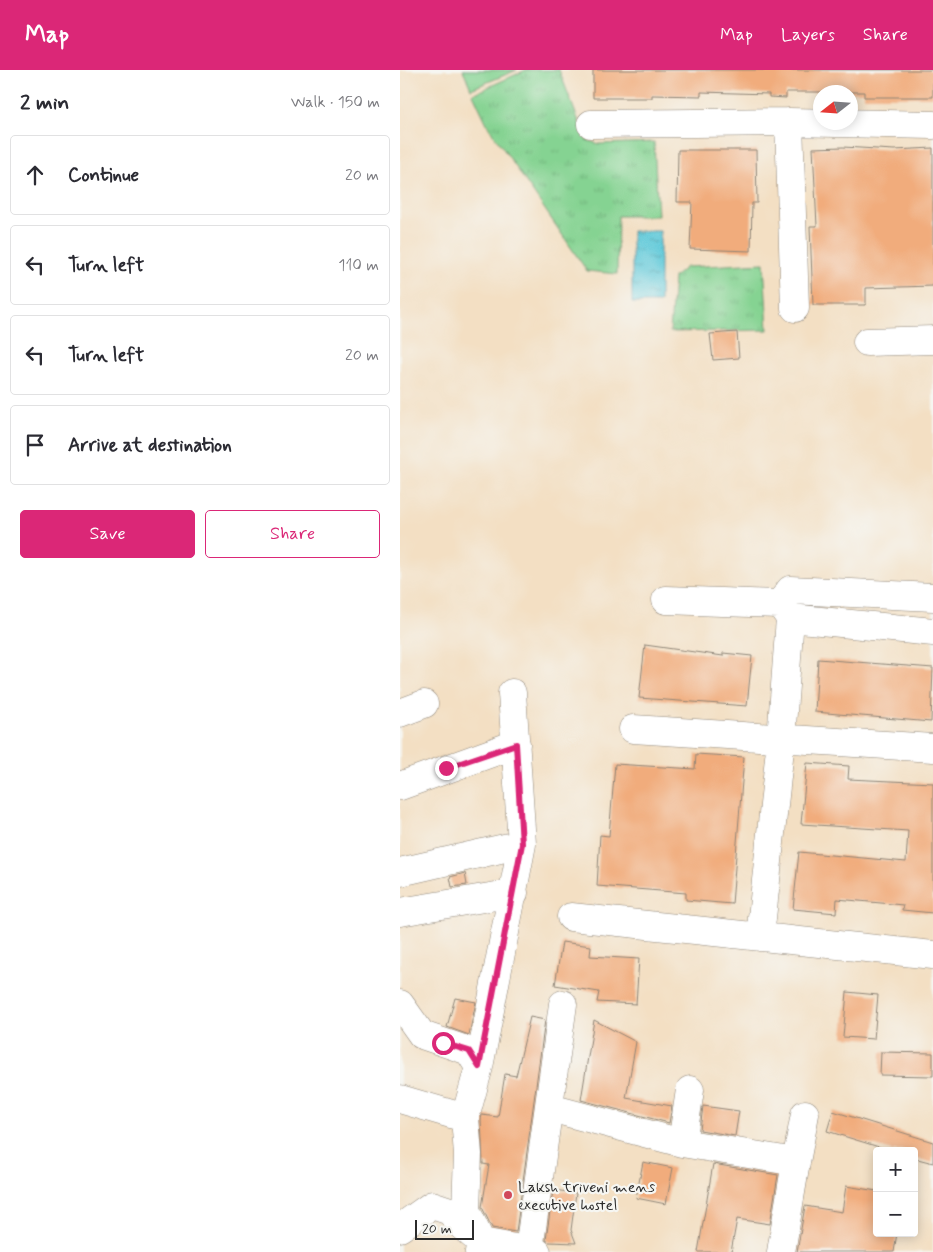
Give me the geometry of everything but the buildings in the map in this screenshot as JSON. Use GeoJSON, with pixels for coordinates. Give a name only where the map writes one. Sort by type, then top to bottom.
{"type":"FeatureCollection","features":[{"type":"Feature","properties":{"kind":"street"},"geometry":{"type":"LineString","coordinates":[[591,124],[788,122],[933,125]]}},
{"type":"Feature","properties":{"kind":"street"},"geometry":{"type":"LineString","coordinates":[[788,122],[795,308]]}},
{"type":"Feature","properties":{"kind":"street"},"geometry":{"type":"LineString","coordinates":[[867,342],[933,340]]}},
{"type":"Feature","properties":{"kind":"street"},"geometry":{"type":"LineString","coordinates":[[760,937],[782,739],[785,611],[790,590],[933,597]]}},
{"type":"Feature","properties":{"kind":"street"},"geometry":{"type":"LineString","coordinates":[[666,600],[785,611],[933,632]]}},
{"type":"Feature","properties":{"kind":"street"},"geometry":{"type":"LineString","coordinates":[[480,1247],[466,1210],[468,1154],[465,1118],[479,1067],[522,844],[512,693]]}},
{"type":"Feature","properties":{"kind":"street"},"geometry":{"type":"LineString","coordinates":[[632,729],[933,748]]}},
{"type":"Feature","properties":{"kind":"street"},"geometry":{"type":"LineString","coordinates":[[400,786],[516,744]]}},
{"type":"Feature","properties":{"kind":"street"},"geometry":{"type":"LineString","coordinates":[[400,872],[522,844]]}},
{"type":"Feature","properties":{"kind":"street"},"geometry":{"type":"LineString","coordinates":[[400,912],[514,893]]}},
{"type":"Feature","properties":{"kind":"street"},"geometry":{"type":"LineString","coordinates":[[570,917],[933,955]]}},
{"type":"Feature","properties":{"kind":"street"},"geometry":{"type":"LineString","coordinates":[[400,1004],[422,1035],[469,1051],[479,1067]]}},
{"type":"Feature","properties":{"kind":"street"},"geometry":{"type":"LineString","coordinates":[[407,1215],[432,1205],[450,1211],[480,1247],[533,1251],[563,1004]]}},
{"type":"Feature","properties":{"kind":"street"},"geometry":{"type":"LineString","coordinates":[[682,1143],[690,1090]]}},
{"type":"Feature","properties":{"kind":"street"},"geometry":{"type":"LineString","coordinates":[[400,1099],[465,1118]]}},
{"type":"Feature","properties":{"kind":"street"},"geometry":{"type":"LineString","coordinates":[[550,1108],[682,1143],[796,1162]]}},
{"type":"Feature","properties":{"kind":"street"},"geometry":{"type":"LineString","coordinates":[[780,1252],[804,1114]]}},
{"type":"Feature","properties":{"kind":"green space"},"geometry":{"type":"Polygon","coordinates":[[[463,70],[517,70],[471,89],[463,70]]]}},
{"type":"Feature","properties":{"kind":"green space"},"geometry":{"type":"Polygon","coordinates":[[[526,70],[559,70],[586,140],[599,144],[654,142],[658,216],[618,216],[617,274],[587,271],[489,128],[473,94],[526,70]]]}},
{"type":"Feature","properties":{"kind":"green space"},"geometry":{"type":"Polygon","coordinates":[[[764,263],[768,330],[670,332],[674,277],[686,267],[764,263]]]}},
{"type":"Feature","properties":{"kind":"water"},"geometry":{"type":"Polygon","coordinates":[[[632,231],[660,231],[660,303],[632,303],[632,231]]]}},
{"type":"Feature","properties":{"kind":"place","name":"Laksh triveni mens executive hostel"},"geometry":{"type":"Point","coordinates":[508,1195]}},
{"type":"Feature","properties":{"kind":"route"},"geometry":{"type":"LineString","coordinates":[[443,1043],[469,1051],[479,1067],[522,844],[516,744],[446,768]]}}]}
